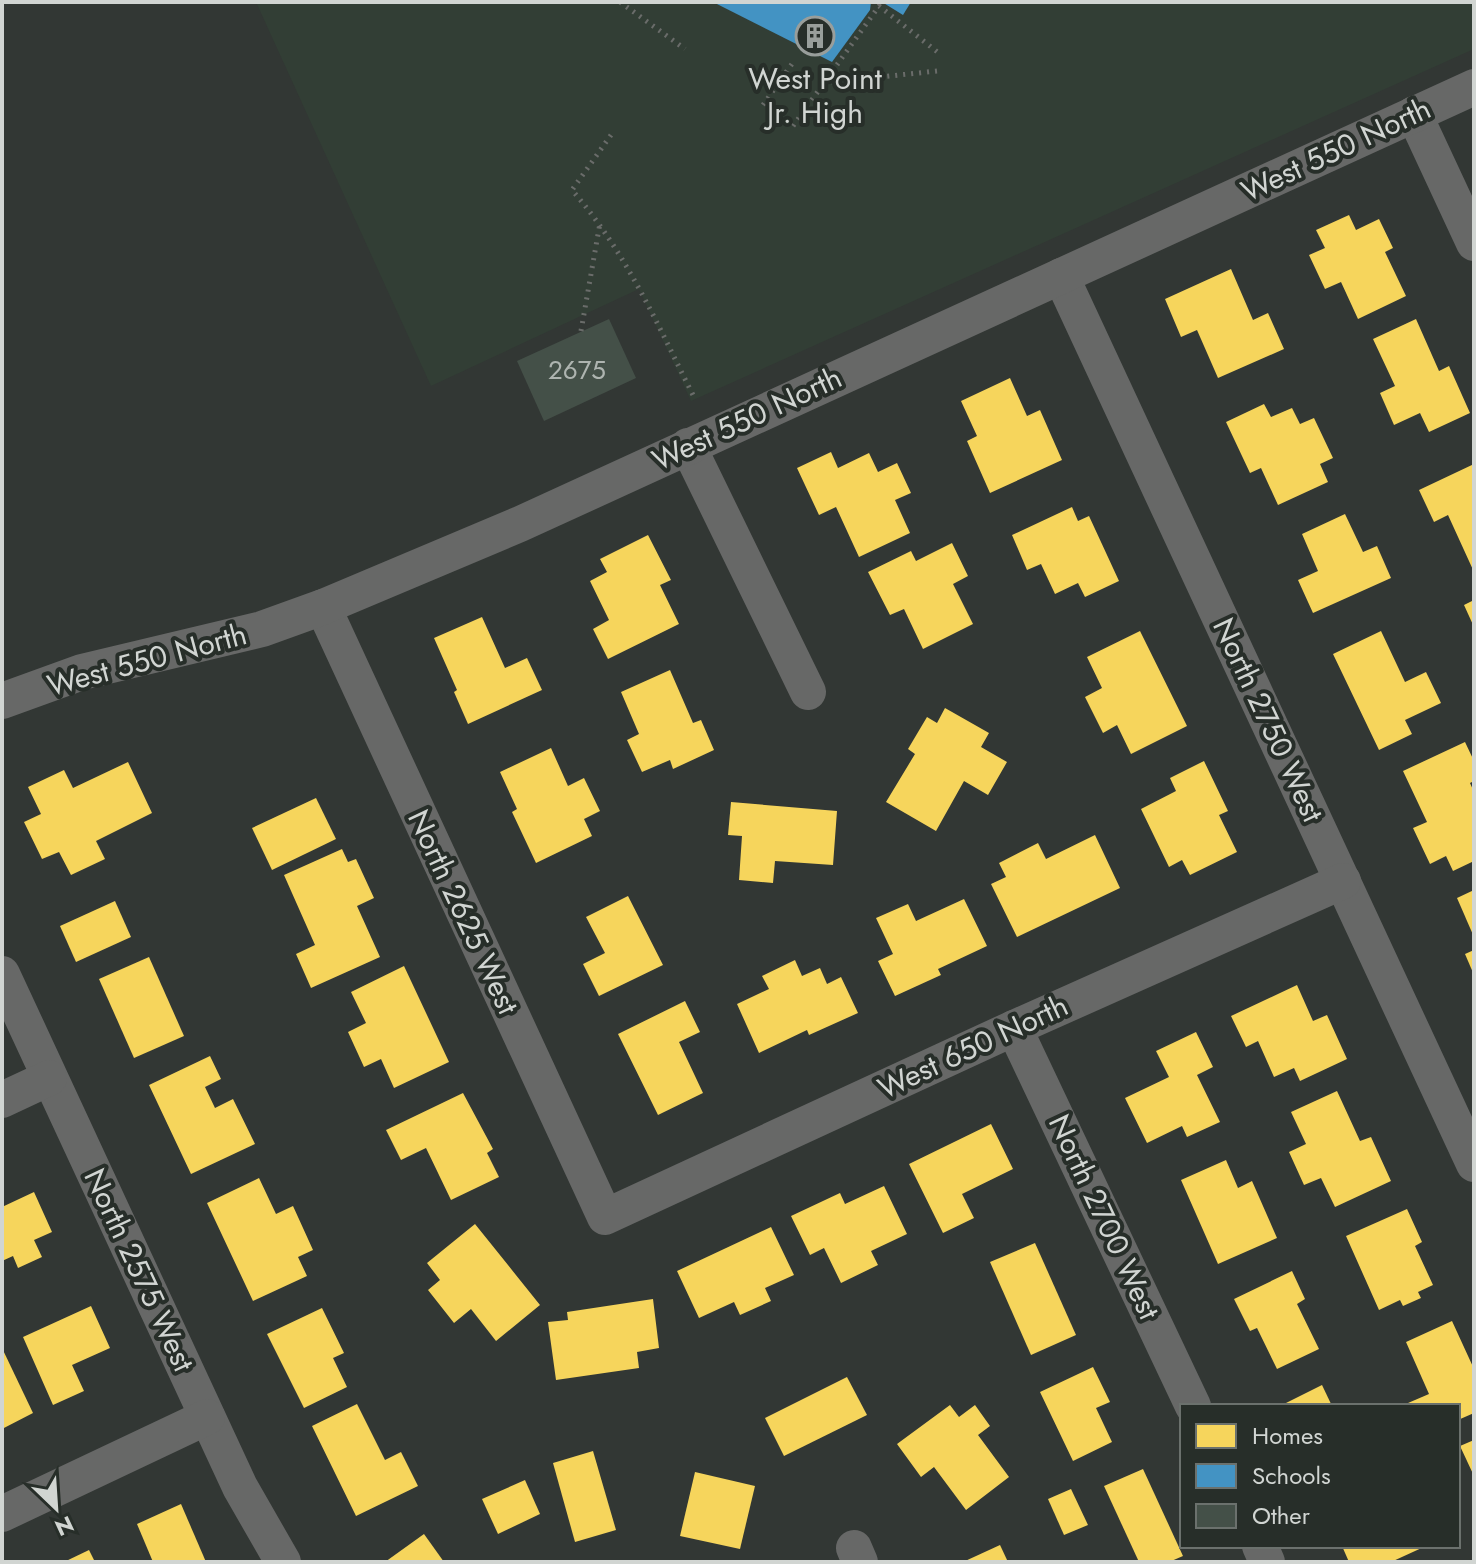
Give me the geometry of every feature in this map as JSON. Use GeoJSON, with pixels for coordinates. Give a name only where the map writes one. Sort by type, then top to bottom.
{"type":"FeatureCollection","features":[{"type":"Feature","properties":{"kind":"street","name":"West 550 North"},"geometry":{"type":"LineString","coordinates":[[2,701],[82,672],[262,629],[323,607],[520,524],[1474,87]]}},
{"type":"Feature","properties":{"kind":"street"},"geometry":{"type":"LineString","coordinates":[[1414,114],[1474,243]]}},
{"type":"Feature","properties":{"kind":"street","name":"North 2750 West"},"geometry":{"type":"LineString","coordinates":[[1061,276],[1474,1164]]}},
{"type":"Feature","properties":{"kind":"street"},"geometry":{"type":"LineString","coordinates":[[688,446],[808,692]]}},
{"type":"Feature","properties":{"kind":"street","name":"North 2625 West"},"geometry":{"type":"LineString","coordinates":[[323,607],[605,1217]]}},
{"type":"Feature","properties":{"kind":"street","name":"West 650 North"},"geometry":{"type":"LineString","coordinates":[[605,1217],[1014,1028],[1343,881]]}},
{"type":"Feature","properties":{"kind":"street","name":"North 2575 West"},"geometry":{"type":"LineString","coordinates":[[2,974],[240,1487],[283,1562]]}},
{"type":"Feature","properties":{"kind":"street","name":"North 2700 West"},"geometry":{"type":"LineString","coordinates":[[1014,1028],[1192,1404]]}},
{"type":"Feature","properties":{"kind":"street"},"geometry":{"type":"LineString","coordinates":[[2,1100],[49,1078]]}},
{"type":"Feature","properties":{"kind":"street"},"geometry":{"type":"LineString","coordinates":[[2,1514],[207,1417]]}},
{"type":"Feature","properties":{"kind":"path"},"geometry":{"type":"LineString","coordinates":[[620,2],[685,49]]}},
{"type":"Feature","properties":{"kind":"path"},"geometry":{"type":"LineString","coordinates":[[793,126],[879,6],[940,54]]}},
{"type":"Feature","properties":{"kind":"path"},"geometry":{"type":"LineString","coordinates":[[763,105],[794,61]]}},
{"type":"Feature","properties":{"kind":"path"},"geometry":{"type":"LineString","coordinates":[[824,83],[937,71]]}},
{"type":"Feature","properties":{"kind":"path"},"geometry":{"type":"LineString","coordinates":[[611,135],[572,190],[600,222],[637,281],[695,399]]}},
{"type":"Feature","properties":{"kind":"path"},"geometry":{"type":"LineString","coordinates":[[581,331],[600,222]]}},
{"type":"Feature","properties":{"kind":"shaded area"},"geometry":{"type":"Polygon","coordinates":[[[256,2],[1474,2],[1474,49],[691,401],[639,289],[431,386],[256,2]]]}},
{"type":"Feature","properties":{"kind":"building: Homes"},"geometry":{"type":"Polygon","coordinates":[[[1349,215],[1356,230],[1379,219],[1393,248],[1385,252],[1406,296],[1358,319],[1341,282],[1325,289],[1309,255],[1325,248],[1316,230],[1349,215]]]}},
{"type":"Feature","properties":{"kind":"building: Homes"},"geometry":{"type":"Polygon","coordinates":[[[1231,269],[1253,320],[1268,313],[1284,349],[1218,378],[1197,330],[1181,337],[1165,299],[1231,269]]]}},
{"type":"Feature","properties":{"kind":"building: Homes"},"geometry":{"type":"Polygon","coordinates":[[[1416,319],[1439,371],[1449,366],[1470,413],[1429,432],[1420,413],[1394,425],[1380,393],[1395,386],[1373,339],[1416,319]]]}},
{"type":"Feature","properties":{"kind":"building: Homes"},"geometry":{"type":"Polygon","coordinates":[[[1010,378],[1027,416],[1040,410],[1062,460],[990,493],[967,441],[977,436],[961,401],[1010,378]]]}},
{"type":"Feature","properties":{"kind":"building: Homes"},"geometry":{"type":"Polygon","coordinates":[[[1264,404],[1271,417],[1292,408],[1300,424],[1314,418],[1333,458],[1320,464],[1328,482],[1278,505],[1261,468],[1250,473],[1226,422],[1264,404]]]}},
{"type":"Feature","properties":{"kind":"building: Homes"},"geometry":{"type":"Polygon","coordinates":[[[831,452],[838,468],[869,453],[878,472],[897,463],[911,493],[895,500],[910,533],[859,557],[836,507],[819,515],[797,468],[831,452]]]}},
{"type":"Feature","properties":{"kind":"building: Homes"},"geometry":{"type":"Polygon","coordinates":[[[1474,464],[1474,572],[1448,515],[1434,522],[1419,490],[1474,464]]]}},
{"type":"Feature","properties":{"kind":"building: Homes"},"geometry":{"type":"Polygon","coordinates":[[[1072,507],[1078,521],[1089,516],[1119,581],[1085,597],[1078,583],[1055,594],[1041,564],[1027,570],[1012,535],[1072,507]]]}},
{"type":"Feature","properties":{"kind":"building: Homes"},"geometry":{"type":"Polygon","coordinates":[[[1345,514],[1363,552],[1377,546],[1391,578],[1313,613],[1298,580],[1318,571],[1302,534],[1345,514]]]}},
{"type":"Feature","properties":{"kind":"building: Homes"},"geometry":{"type":"Polygon","coordinates":[[[648,535],[671,580],[660,585],[679,624],[608,659],[593,629],[609,620],[590,581],[607,572],[600,559],[648,535]]]}},
{"type":"Feature","properties":{"kind":"building: Homes"},"geometry":{"type":"Polygon","coordinates":[[[952,543],[968,576],[953,584],[973,624],[923,649],[904,609],[890,615],[868,572],[911,551],[916,561],[952,543]]]}},
{"type":"Feature","properties":{"kind":"building: Homes"},"geometry":{"type":"Polygon","coordinates":[[[1474,600],[1474,627],[1464,605],[1474,600]]]}},
{"type":"Feature","properties":{"kind":"building: Homes"},"geometry":{"type":"Polygon","coordinates":[[[482,617],[505,668],[527,658],[542,690],[468,724],[434,638],[482,617]]]}},
{"type":"Feature","properties":{"kind":"building: Homes"},"geometry":{"type":"Polygon","coordinates":[[[1140,631],[1187,726],[1131,754],[1117,725],[1103,733],[1085,697],[1102,688],[1087,657],[1140,631]]]}},
{"type":"Feature","properties":{"kind":"building: Homes"},"geometry":{"type":"Polygon","coordinates":[[[1381,631],[1405,682],[1426,672],[1441,703],[1405,720],[1412,734],[1379,750],[1333,654],[1381,631]]]}},
{"type":"Feature","properties":{"kind":"building: Homes"},"geometry":{"type":"Polygon","coordinates":[[[670,670],[693,723],[701,720],[714,750],[673,769],[670,760],[642,772],[627,740],[639,734],[621,692],[670,670]]]}},
{"type":"Feature","properties":{"kind":"building: Homes"},"geometry":{"type":"Polygon","coordinates":[[[945,708],[989,733],[981,747],[1007,762],[988,795],[964,781],[936,831],[886,802],[915,754],[908,749],[927,717],[937,723],[945,708]]]}},
{"type":"Feature","properties":{"kind":"building: Homes"},"geometry":{"type":"Polygon","coordinates":[[[1465,742],[1474,761],[1474,781],[1470,783],[1474,792],[1474,861],[1453,871],[1446,856],[1430,864],[1413,828],[1427,822],[1403,771],[1465,742]]]}},
{"type":"Feature","properties":{"kind":"building: Homes"},"geometry":{"type":"Polygon","coordinates":[[[551,748],[568,786],[584,778],[600,811],[584,819],[592,836],[536,863],[512,812],[517,809],[500,772],[551,748]]]}},
{"type":"Feature","properties":{"kind":"building: Homes"},"geometry":{"type":"Polygon","coordinates":[[[1204,761],[1228,811],[1219,815],[1237,852],[1190,875],[1182,860],[1169,867],[1141,809],[1176,791],[1170,778],[1204,761]]]}},
{"type":"Feature","properties":{"kind":"building: Homes"},"geometry":{"type":"Polygon","coordinates":[[[128,762],[152,813],[96,841],[105,859],[71,875],[59,852],[42,859],[24,822],[41,814],[28,787],[64,770],[73,788],[128,762]]]}},
{"type":"Feature","properties":{"kind":"building: Homes"},"geometry":{"type":"Polygon","coordinates":[[[316,798],[336,839],[272,870],[252,828],[316,798]]]}},
{"type":"Feature","properties":{"kind":"building: Homes"},"geometry":{"type":"Polygon","coordinates":[[[731,802],[837,811],[833,865],[775,861],[773,883],[739,880],[742,836],[728,835],[731,802]]]}},
{"type":"Feature","properties":{"kind":"building: Homes"},"geometry":{"type":"Polygon","coordinates":[[[1095,835],[1120,888],[1017,937],[991,884],[1006,877],[999,863],[1038,843],[1046,859],[1095,835]]]}},
{"type":"Feature","properties":{"kind":"building: Homes"},"geometry":{"type":"Polygon","coordinates":[[[342,849],[348,862],[356,859],[374,898],[357,906],[380,957],[311,988],[296,954],[315,945],[284,875],[342,849]]]}},
{"type":"Feature","properties":{"kind":"building: Homes"},"geometry":{"type":"Polygon","coordinates":[[[1474,890],[1474,937],[1457,898],[1474,890]]]}},
{"type":"Feature","properties":{"kind":"building: Homes"},"geometry":{"type":"Polygon","coordinates":[[[628,896],[663,965],[599,996],[583,964],[605,953],[586,917],[628,896]]]}},
{"type":"Feature","properties":{"kind":"building: Homes"},"geometry":{"type":"Polygon","coordinates":[[[964,899],[987,946],[938,969],[941,975],[895,996],[878,961],[893,954],[876,918],[908,904],[916,921],[964,899]]]}},
{"type":"Feature","properties":{"kind":"building: Homes"},"geometry":{"type":"Polygon","coordinates":[[[115,901],[131,937],[76,962],[60,926],[115,901]]]}},
{"type":"Feature","properties":{"kind":"building: Homes"},"geometry":{"type":"Polygon","coordinates":[[[1474,950],[1474,975],[1465,954],[1474,950]]]}},
{"type":"Feature","properties":{"kind":"building: Homes"},"geometry":{"type":"Polygon","coordinates":[[[149,957],[184,1036],[134,1058],[99,979],[149,957]]]}},
{"type":"Feature","properties":{"kind":"building: Homes"},"geometry":{"type":"Polygon","coordinates":[[[795,960],[802,976],[820,968],[827,984],[841,977],[858,1013],[809,1035],[807,1030],[759,1053],[737,1004],[769,989],[762,976],[795,960]]]}},
{"type":"Feature","properties":{"kind":"building: Homes"},"geometry":{"type":"Polygon","coordinates":[[[404,966],[449,1062],[394,1088],[381,1059],[364,1067],[348,1032],[366,1023],[351,992],[404,966]]]}},
{"type":"Feature","properties":{"kind":"building: Homes"},"geometry":{"type":"Polygon","coordinates":[[[1297,985],[1313,1021],[1327,1015],[1347,1059],[1300,1081],[1294,1068],[1274,1077],[1258,1041],[1246,1047],[1231,1016],[1297,985]]]}},
{"type":"Feature","properties":{"kind":"building: Homes"},"geometry":{"type":"Polygon","coordinates":[[[685,1001],[700,1032],[679,1042],[703,1093],[658,1115],[618,1034],[685,1001]]]}},
{"type":"Feature","properties":{"kind":"building: Homes"},"geometry":{"type":"Polygon","coordinates":[[[1196,1032],[1213,1067],[1197,1075],[1220,1122],[1187,1137],[1182,1126],[1147,1143],[1125,1098],[1169,1077],[1156,1051],[1196,1032]]]}},
{"type":"Feature","properties":{"kind":"building: Homes"},"geometry":{"type":"Polygon","coordinates":[[[210,1056],[221,1079],[205,1087],[215,1108],[233,1099],[255,1144],[191,1174],[149,1085],[210,1056]]]}},
{"type":"Feature","properties":{"kind":"building: Homes"},"geometry":{"type":"Polygon","coordinates":[[[1337,1091],[1360,1141],[1371,1137],[1391,1181],[1335,1207],[1321,1178],[1304,1185],[1289,1152],[1306,1144],[1291,1112],[1337,1091]]]}},
{"type":"Feature","properties":{"kind":"building: Homes"},"geometry":{"type":"Polygon","coordinates":[[[463,1093],[493,1149],[487,1153],[499,1177],[451,1200],[426,1148],[401,1160],[386,1130],[463,1093]]]}},
{"type":"Feature","properties":{"kind":"building: Homes"},"geometry":{"type":"Polygon","coordinates":[[[991,1124],[1013,1169],[962,1194],[974,1218],[943,1233],[909,1164],[991,1124]]]}},
{"type":"Feature","properties":{"kind":"building: Homes"},"geometry":{"type":"Polygon","coordinates":[[[1226,1160],[1238,1188],[1252,1181],[1277,1238],[1218,1264],[1181,1180],[1226,1160]]]}},
{"type":"Feature","properties":{"kind":"building: Homes"},"geometry":{"type":"Polygon","coordinates":[[[259,1178],[276,1214],[293,1206],[313,1250],[298,1257],[307,1276],[253,1301],[207,1203],[259,1178]]]}},
{"type":"Feature","properties":{"kind":"building: Homes"},"geometry":{"type":"Polygon","coordinates":[[[884,1186],[907,1234],[871,1251],[878,1265],[841,1283],[824,1248],[810,1255],[791,1216],[840,1193],[845,1204],[884,1186]]]}},
{"type":"Feature","properties":{"kind":"building: Homes"},"geometry":{"type":"Polygon","coordinates":[[[34,1192],[52,1232],[34,1240],[42,1257],[18,1268],[13,1256],[2,1261],[2,1207],[34,1192]]]}},
{"type":"Feature","properties":{"kind":"building: Homes"},"geometry":{"type":"Polygon","coordinates":[[[1407,1209],[1422,1242],[1415,1246],[1433,1285],[1418,1292],[1421,1298],[1403,1306],[1400,1300],[1379,1310],[1346,1236],[1407,1209]]]}},
{"type":"Feature","properties":{"kind":"building: Homes"},"geometry":{"type":"Polygon","coordinates":[[[475,1224],[540,1305],[496,1341],[471,1309],[454,1323],[428,1290],[440,1280],[427,1263],[475,1224]]]}},
{"type":"Feature","properties":{"kind":"building: Homes"},"geometry":{"type":"Polygon","coordinates":[[[771,1227],[794,1275],[765,1288],[771,1301],[740,1315],[734,1302],[699,1318],[677,1271],[771,1227]]]}},
{"type":"Feature","properties":{"kind":"building: Homes"},"geometry":{"type":"Polygon","coordinates":[[[1035,1243],[1076,1335],[1031,1355],[990,1262],[1035,1243]]]}},
{"type":"Feature","properties":{"kind":"building: Homes"},"geometry":{"type":"Polygon","coordinates":[[[1292,1271],[1305,1299],[1297,1304],[1319,1349],[1277,1369],[1257,1328],[1250,1331],[1234,1299],[1292,1271]]]}},
{"type":"Feature","properties":{"kind":"building: Homes"},"geometry":{"type":"Polygon","coordinates":[[[653,1299],[659,1348],[637,1352],[639,1368],[556,1380],[548,1322],[568,1320],[567,1312],[653,1299]]]}},
{"type":"Feature","properties":{"kind":"building: Homes"},"geometry":{"type":"Polygon","coordinates":[[[91,1306],[110,1348],[72,1365],[84,1391],[53,1405],[23,1337],[91,1306]]]}},
{"type":"Feature","properties":{"kind":"building: Homes"},"geometry":{"type":"Polygon","coordinates":[[[322,1308],[344,1353],[333,1358],[347,1387],[304,1408],[267,1334],[322,1308]]]}},
{"type":"Feature","properties":{"kind":"building: Homes"},"geometry":{"type":"Polygon","coordinates":[[[1452,1321],[1474,1369],[1474,1413],[1460,1419],[1460,1404],[1408,1404],[1429,1394],[1406,1342],[1452,1321]]]}},
{"type":"Feature","properties":{"kind":"building: Homes"},"geometry":{"type":"Polygon","coordinates":[[[2,1348],[33,1413],[2,1429],[2,1348]]]}},
{"type":"Feature","properties":{"kind":"building: Homes"},"geometry":{"type":"Polygon","coordinates":[[[1093,1367],[1110,1402],[1096,1408],[1112,1442],[1073,1461],[1040,1392],[1093,1367]]]}},
{"type":"Feature","properties":{"kind":"building: Homes"},"geometry":{"type":"Polygon","coordinates":[[[847,1377],[867,1415],[784,1456],[765,1418],[847,1377]]]}},
{"type":"Feature","properties":{"kind":"building: Homes"},"geometry":{"type":"Polygon","coordinates":[[[1322,1385],[1331,1404],[1284,1404],[1322,1385]]]}},
{"type":"Feature","properties":{"kind":"building: Homes"},"geometry":{"type":"Polygon","coordinates":[[[357,1404],[385,1460],[401,1452],[418,1486],[356,1516],[312,1426],[357,1404]]]}},
{"type":"Feature","properties":{"kind":"building: Homes"},"geometry":{"type":"Polygon","coordinates":[[[950,1405],[959,1417],[975,1405],[990,1426],[978,1435],[1009,1477],[966,1510],[934,1467],[921,1477],[897,1444],[950,1405]]]}},
{"type":"Feature","properties":{"kind":"building: Homes"},"geometry":{"type":"Polygon","coordinates":[[[1474,1440],[1474,1476],[1460,1446],[1474,1440]]]}},
{"type":"Feature","properties":{"kind":"building: Homes"},"geometry":{"type":"Polygon","coordinates":[[[593,1451],[616,1530],[575,1542],[553,1463],[593,1451]]]}},
{"type":"Feature","properties":{"kind":"building: Homes"},"geometry":{"type":"Polygon","coordinates":[[[1143,1469],[1183,1556],[1169,1562],[1139,1562],[1104,1486],[1143,1469]]]}},
{"type":"Feature","properties":{"kind":"building: Homes"},"geometry":{"type":"Polygon","coordinates":[[[695,1472],[755,1486],[740,1549],[680,1536],[695,1472]]]}},
{"type":"Feature","properties":{"kind":"building: Homes"},"geometry":{"type":"Polygon","coordinates":[[[525,1480],[540,1514],[498,1534],[482,1499],[525,1480]]]}},
{"type":"Feature","properties":{"kind":"building: Homes"},"geometry":{"type":"Polygon","coordinates":[[[1071,1489],[1088,1525],[1064,1535],[1048,1499],[1071,1489]]]}},
{"type":"Feature","properties":{"kind":"building: Homes"},"geometry":{"type":"Polygon","coordinates":[[[181,1504],[206,1562],[153,1562],[137,1524],[181,1504]]]}},
{"type":"Feature","properties":{"kind":"building: Homes"},"geometry":{"type":"Polygon","coordinates":[[[424,1534],[444,1562],[385,1562],[424,1534]]]}},
{"type":"Feature","properties":{"kind":"building: Homes"},"geometry":{"type":"Polygon","coordinates":[[[1000,1545],[1008,1562],[963,1562],[1000,1545]]]}},
{"type":"Feature","properties":{"kind":"building: Homes"},"geometry":{"type":"Polygon","coordinates":[[[1343,1548],[1422,1548],[1391,1562],[1349,1562],[1343,1548]]]}},
{"type":"Feature","properties":{"kind":"building: Homes"},"geometry":{"type":"Polygon","coordinates":[[[89,1550],[95,1562],[64,1562],[89,1550]]]}},
{"type":"Feature","properties":{"kind":"building: Schools","name":"West Point Jr. High"},"geometry":{"type":"Polygon","coordinates":[[[713,2],[871,2],[870,10],[832,62],[713,2]]]}},
{"type":"Feature","properties":{"kind":"building: Schools","name":"West Point Jr. High"},"geometry":{"type":"Polygon","coordinates":[[[882,2],[911,2],[903,15],[882,2]]]}},
{"type":"Feature","properties":{"kind":"building: Other"},"geometry":{"type":"Polygon","coordinates":[[[609,319],[636,378],[544,421],[517,361],[609,319]]]}},
{"type":"Feature","properties":{"kind":"place","name":"West Point Jr. High"},"geometry":{"type":"Point","coordinates":[815,36]}}]}
